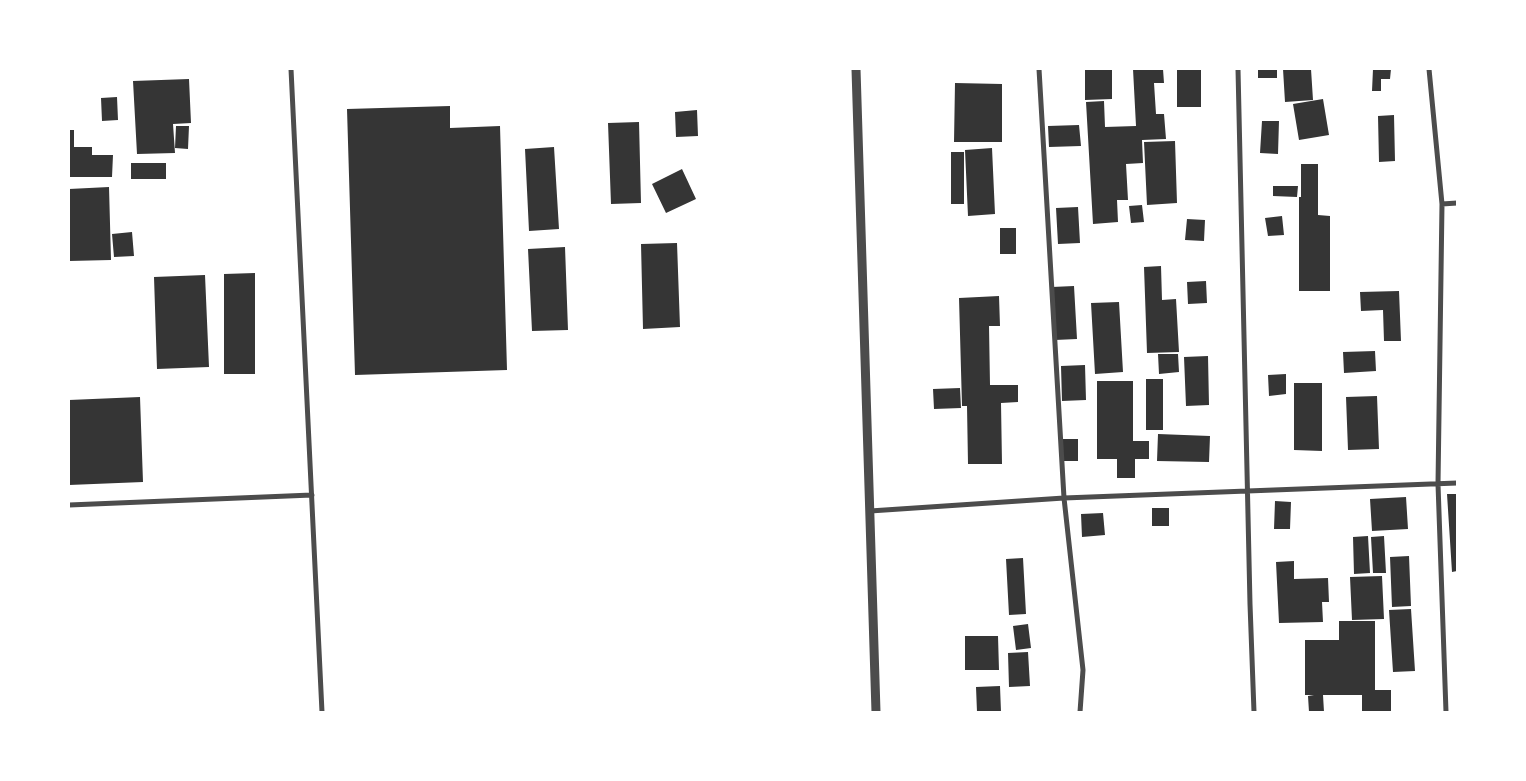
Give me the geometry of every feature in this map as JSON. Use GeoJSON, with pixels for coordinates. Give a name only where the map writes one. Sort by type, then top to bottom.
{"type":"FeatureCollection","features":[{"type":"Feature","properties":{"kind":"street"},"geometry":{"type":"LineString","coordinates":[[291,69],[322,712]]}},
{"type":"Feature","properties":{"kind":"street"},"geometry":{"type":"LineString","coordinates":[[856,69],[876,712]]}},
{"type":"Feature","properties":{"kind":"street"},"geometry":{"type":"LineString","coordinates":[[1039,69],[1064,498],[1083,670],[1080,712]]}},
{"type":"Feature","properties":{"kind":"street"},"geometry":{"type":"LineString","coordinates":[[1238,69],[1254,712]]}},
{"type":"Feature","properties":{"kind":"street"},"geometry":{"type":"LineString","coordinates":[[1429,69],[1442,204],[1438,484],[1446,712]]}},
{"type":"Feature","properties":{"kind":"street"},"geometry":{"type":"LineString","coordinates":[[1442,204],[1457,204]]}},
{"type":"Feature","properties":{"kind":"street"},"geometry":{"type":"LineString","coordinates":[[870,511],[1064,498],[1457,483]]}},
{"type":"Feature","properties":{"kind":"street"},"geometry":{"type":"LineString","coordinates":[[69,505],[312,495]]}},
{"type":"Feature","properties":{"kind":"building"},"geometry":{"type":"Polygon","coordinates":[[[1085,69],[1112,69],[1112,99],[1085,100],[1085,69]]]}},
{"type":"Feature","properties":{"kind":"building"},"geometry":{"type":"Polygon","coordinates":[[[1133,69],[1163,69],[1164,83],[1154,83],[1156,114],[1164,114],[1166,139],[1142,140],[1143,163],[1126,164],[1128,200],[1117,200],[1118,222],[1093,224],[1086,102],[1104,101],[1105,127],[1136,126],[1133,69]]]}},
{"type":"Feature","properties":{"kind":"building"},"geometry":{"type":"Polygon","coordinates":[[[1177,69],[1201,69],[1201,107],[1177,107],[1177,69]]]}},
{"type":"Feature","properties":{"kind":"building"},"geometry":{"type":"Polygon","coordinates":[[[1258,69],[1277,69],[1277,78],[1258,78],[1258,69]]]}},
{"type":"Feature","properties":{"kind":"building"},"geometry":{"type":"Polygon","coordinates":[[[1283,69],[1311,69],[1313,100],[1285,102],[1283,69]]]}},
{"type":"Feature","properties":{"kind":"building"},"geometry":{"type":"Polygon","coordinates":[[[1373,69],[1391,69],[1390,79],[1381,79],[1381,91],[1372,91],[1373,69]]]}},
{"type":"Feature","properties":{"kind":"building"},"geometry":{"type":"Polygon","coordinates":[[[189,79],[191,123],[173,124],[175,153],[137,154],[133,81],[189,79]]]}},
{"type":"Feature","properties":{"kind":"building"},"geometry":{"type":"Polygon","coordinates":[[[955,83],[1002,84],[1002,142],[954,142],[955,83]]]}},
{"type":"Feature","properties":{"kind":"building"},"geometry":{"type":"Polygon","coordinates":[[[117,97],[118,120],[102,121],[101,98],[117,97]]]}},
{"type":"Feature","properties":{"kind":"building"},"geometry":{"type":"Polygon","coordinates":[[[1323,99],[1329,135],[1299,140],[1293,104],[1323,99]]]}},
{"type":"Feature","properties":{"kind":"building"},"geometry":{"type":"Polygon","coordinates":[[[450,106],[450,128],[500,126],[507,370],[355,375],[347,109],[450,106]]]}},
{"type":"Feature","properties":{"kind":"building"},"geometry":{"type":"Polygon","coordinates":[[[697,110],[698,136],[676,137],[675,112],[697,110]]]}},
{"type":"Feature","properties":{"kind":"building"},"geometry":{"type":"Polygon","coordinates":[[[1394,115],[1395,161],[1379,162],[1378,116],[1394,115]]]}},
{"type":"Feature","properties":{"kind":"building"},"geometry":{"type":"Polygon","coordinates":[[[1262,121],[1279,121],[1278,154],[1260,153],[1262,121]]]}},
{"type":"Feature","properties":{"kind":"building"},"geometry":{"type":"Polygon","coordinates":[[[639,122],[641,203],[611,204],[608,123],[639,122]]]}},
{"type":"Feature","properties":{"kind":"building"},"geometry":{"type":"Polygon","coordinates":[[[1079,125],[1081,146],[1049,147],[1048,126],[1079,125]]]}},
{"type":"Feature","properties":{"kind":"building"},"geometry":{"type":"Polygon","coordinates":[[[176,126],[189,126],[188,149],[175,148],[176,126]]]}},
{"type":"Feature","properties":{"kind":"building"},"geometry":{"type":"Polygon","coordinates":[[[69,130],[74,130],[74,147],[92,147],[92,155],[113,155],[112,177],[69,177],[69,130]]]}},
{"type":"Feature","properties":{"kind":"building"},"geometry":{"type":"Polygon","coordinates":[[[1175,141],[1177,203],[1147,205],[1144,142],[1175,141]]]}},
{"type":"Feature","properties":{"kind":"building"},"geometry":{"type":"Polygon","coordinates":[[[554,147],[559,229],[529,231],[525,149],[554,147]]]}},
{"type":"Feature","properties":{"kind":"building"},"geometry":{"type":"Polygon","coordinates":[[[992,148],[995,214],[968,216],[965,150],[992,148]]]}},
{"type":"Feature","properties":{"kind":"building"},"geometry":{"type":"Polygon","coordinates":[[[951,152],[964,152],[964,204],[951,204],[951,152]]]}},
{"type":"Feature","properties":{"kind":"building"},"geometry":{"type":"Polygon","coordinates":[[[131,163],[166,163],[166,179],[131,179],[131,163]]]}},
{"type":"Feature","properties":{"kind":"building"},"geometry":{"type":"Polygon","coordinates":[[[1301,164],[1318,164],[1318,215],[1330,216],[1330,291],[1299,291],[1301,164]]]}},
{"type":"Feature","properties":{"kind":"building"},"geometry":{"type":"Polygon","coordinates":[[[682,169],[696,199],[666,213],[652,184],[682,169]]]}},
{"type":"Feature","properties":{"kind":"building"},"geometry":{"type":"Polygon","coordinates":[[[1273,186],[1298,186],[1297,197],[1273,196],[1273,186]]]}},
{"type":"Feature","properties":{"kind":"building"},"geometry":{"type":"Polygon","coordinates":[[[109,187],[111,260],[69,261],[69,189],[109,187]]]}},
{"type":"Feature","properties":{"kind":"building"},"geometry":{"type":"Polygon","coordinates":[[[1142,205],[1144,222],[1131,223],[1129,206],[1142,205]]]}},
{"type":"Feature","properties":{"kind":"building"},"geometry":{"type":"Polygon","coordinates":[[[1078,207],[1080,243],[1058,244],[1056,208],[1078,207]]]}},
{"type":"Feature","properties":{"kind":"building"},"geometry":{"type":"Polygon","coordinates":[[[1282,216],[1284,235],[1268,236],[1265,218],[1282,216]]]}},
{"type":"Feature","properties":{"kind":"building"},"geometry":{"type":"Polygon","coordinates":[[[1187,219],[1205,220],[1204,241],[1185,240],[1187,219]]]}},
{"type":"Feature","properties":{"kind":"building"},"geometry":{"type":"Polygon","coordinates":[[[1000,228],[1016,228],[1016,254],[1000,254],[1000,228]]]}},
{"type":"Feature","properties":{"kind":"building"},"geometry":{"type":"Polygon","coordinates":[[[132,232],[134,256],[114,257],[112,234],[132,232]]]}},
{"type":"Feature","properties":{"kind":"building"},"geometry":{"type":"Polygon","coordinates":[[[677,243],[680,327],[643,329],[641,244],[677,243]]]}},
{"type":"Feature","properties":{"kind":"building"},"geometry":{"type":"Polygon","coordinates":[[[565,247],[568,330],[532,331],[528,249],[565,247]]]}},
{"type":"Feature","properties":{"kind":"building"},"geometry":{"type":"Polygon","coordinates":[[[1161,266],[1162,300],[1176,299],[1179,352],[1147,353],[1144,267],[1161,266]]]}},
{"type":"Feature","properties":{"kind":"building"},"geometry":{"type":"Polygon","coordinates":[[[255,273],[255,374],[224,374],[224,274],[255,273]]]}},
{"type":"Feature","properties":{"kind":"building"},"geometry":{"type":"Polygon","coordinates":[[[205,275],[209,367],[157,369],[154,277],[205,275]]]}},
{"type":"Feature","properties":{"kind":"building"},"geometry":{"type":"Polygon","coordinates":[[[1206,281],[1207,303],[1188,304],[1187,282],[1206,281]]]}},
{"type":"Feature","properties":{"kind":"building"},"geometry":{"type":"Polygon","coordinates":[[[1074,286],[1077,339],[1055,340],[1052,287],[1074,286]]]}},
{"type":"Feature","properties":{"kind":"building"},"geometry":{"type":"Polygon","coordinates":[[[1399,291],[1401,341],[1384,341],[1383,310],[1361,311],[1360,292],[1399,291]]]}},
{"type":"Feature","properties":{"kind":"building"},"geometry":{"type":"Polygon","coordinates":[[[999,296],[1000,326],[989,326],[990,385],[1018,385],[1018,402],[1001,403],[1002,464],[968,464],[967,406],[962,406],[959,298],[999,296]]]}},
{"type":"Feature","properties":{"kind":"building"},"geometry":{"type":"Polygon","coordinates":[[[1119,302],[1123,372],[1095,374],[1091,303],[1119,302]]]}},
{"type":"Feature","properties":{"kind":"building"},"geometry":{"type":"Polygon","coordinates":[[[1375,351],[1376,371],[1344,373],[1343,352],[1375,351]]]}},
{"type":"Feature","properties":{"kind":"building"},"geometry":{"type":"Polygon","coordinates":[[[1158,354],[1178,354],[1179,372],[1159,374],[1158,354]]]}},
{"type":"Feature","properties":{"kind":"building"},"geometry":{"type":"Polygon","coordinates":[[[1208,356],[1209,405],[1186,406],[1184,357],[1208,356]]]}},
{"type":"Feature","properties":{"kind":"building"},"geometry":{"type":"Polygon","coordinates":[[[1085,365],[1086,400],[1062,401],[1061,366],[1085,365]]]}},
{"type":"Feature","properties":{"kind":"building"},"geometry":{"type":"Polygon","coordinates":[[[1286,374],[1286,394],[1269,396],[1268,375],[1286,374]]]}},
{"type":"Feature","properties":{"kind":"building"},"geometry":{"type":"Polygon","coordinates":[[[1146,379],[1163,379],[1163,430],[1146,430],[1146,379]]]}},
{"type":"Feature","properties":{"kind":"building"},"geometry":{"type":"Polygon","coordinates":[[[1097,381],[1133,381],[1133,441],[1149,441],[1149,459],[1135,459],[1135,478],[1117,478],[1117,459],[1097,459],[1097,381]]]}},
{"type":"Feature","properties":{"kind":"building"},"geometry":{"type":"Polygon","coordinates":[[[1294,383],[1322,383],[1322,451],[1294,450],[1294,383]]]}},
{"type":"Feature","properties":{"kind":"building"},"geometry":{"type":"Polygon","coordinates":[[[960,388],[961,408],[934,409],[933,389],[960,388]]]}},
{"type":"Feature","properties":{"kind":"building"},"geometry":{"type":"Polygon","coordinates":[[[1377,396],[1379,449],[1348,450],[1346,397],[1377,396]]]}},
{"type":"Feature","properties":{"kind":"building"},"geometry":{"type":"Polygon","coordinates":[[[140,397],[143,482],[69,485],[69,400],[140,397]]]}},
{"type":"Feature","properties":{"kind":"building"},"geometry":{"type":"Polygon","coordinates":[[[1158,434],[1210,436],[1209,462],[1157,461],[1158,434]]]}},
{"type":"Feature","properties":{"kind":"building"},"geometry":{"type":"Polygon","coordinates":[[[1063,439],[1078,439],[1078,461],[1063,461],[1063,439]]]}},
{"type":"Feature","properties":{"kind":"building"},"geometry":{"type":"Polygon","coordinates":[[[1447,494],[1457,494],[1457,571],[1452,572],[1447,494]]]}},
{"type":"Feature","properties":{"kind":"building"},"geometry":{"type":"Polygon","coordinates":[[[1406,497],[1408,529],[1372,531],[1370,499],[1406,497]]]}},
{"type":"Feature","properties":{"kind":"building"},"geometry":{"type":"Polygon","coordinates":[[[1275,501],[1291,502],[1290,529],[1274,529],[1275,501]]]}},
{"type":"Feature","properties":{"kind":"building"},"geometry":{"type":"Polygon","coordinates":[[[1152,508],[1169,508],[1169,526],[1152,526],[1152,508]]]}},
{"type":"Feature","properties":{"kind":"building"},"geometry":{"type":"Polygon","coordinates":[[[1103,513],[1105,535],[1082,537],[1081,514],[1103,513]]]}},
{"type":"Feature","properties":{"kind":"building"},"geometry":{"type":"Polygon","coordinates":[[[1368,536],[1370,573],[1354,574],[1353,537],[1368,536]]]}},
{"type":"Feature","properties":{"kind":"building"},"geometry":{"type":"Polygon","coordinates":[[[1384,536],[1386,573],[1373,573],[1371,537],[1384,536]]]}},
{"type":"Feature","properties":{"kind":"building"},"geometry":{"type":"Polygon","coordinates":[[[1409,556],[1411,606],[1392,607],[1390,557],[1409,556]]]}},
{"type":"Feature","properties":{"kind":"building"},"geometry":{"type":"Polygon","coordinates":[[[1023,558],[1026,614],[1009,615],[1006,559],[1023,558]]]}},
{"type":"Feature","properties":{"kind":"building"},"geometry":{"type":"Polygon","coordinates":[[[1294,561],[1294,579],[1328,578],[1329,602],[1322,602],[1323,622],[1279,623],[1276,562],[1294,561]]]}},
{"type":"Feature","properties":{"kind":"building"},"geometry":{"type":"Polygon","coordinates":[[[1382,576],[1384,619],[1352,620],[1350,577],[1382,576]]]}},
{"type":"Feature","properties":{"kind":"building"},"geometry":{"type":"Polygon","coordinates":[[[1411,609],[1415,671],[1393,672],[1389,610],[1411,609]]]}},
{"type":"Feature","properties":{"kind":"building"},"geometry":{"type":"Polygon","coordinates":[[[1339,621],[1375,621],[1375,690],[1391,690],[1391,712],[1362,712],[1362,695],[1323,695],[1324,712],[1309,712],[1308,696],[1314,695],[1305,695],[1305,640],[1339,640],[1339,621]]]}},
{"type":"Feature","properties":{"kind":"building"},"geometry":{"type":"Polygon","coordinates":[[[1028,624],[1031,648],[1016,650],[1013,626],[1028,624]]]}},
{"type":"Feature","properties":{"kind":"building"},"geometry":{"type":"Polygon","coordinates":[[[965,636],[998,636],[999,670],[965,670],[965,636]]]}},
{"type":"Feature","properties":{"kind":"building"},"geometry":{"type":"Polygon","coordinates":[[[1028,652],[1030,686],[1009,687],[1008,653],[1028,652]]]}},
{"type":"Feature","properties":{"kind":"building"},"geometry":{"type":"Polygon","coordinates":[[[1000,686],[1001,712],[977,712],[976,687],[1000,686]]]}}]}
